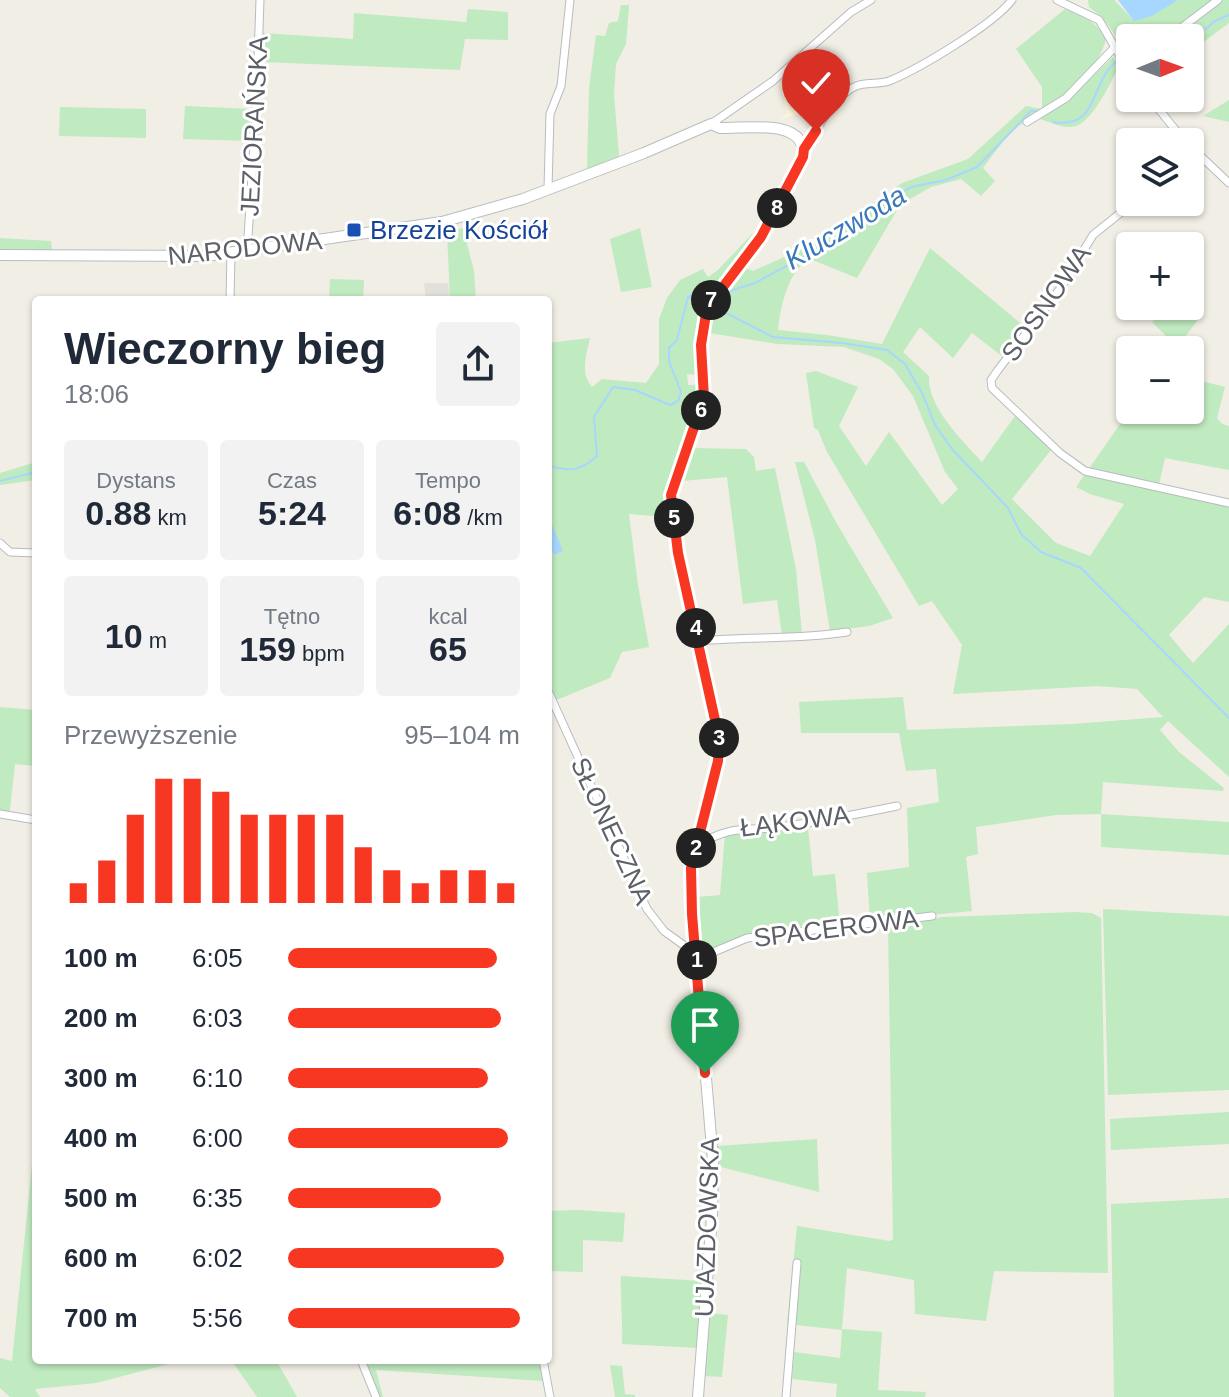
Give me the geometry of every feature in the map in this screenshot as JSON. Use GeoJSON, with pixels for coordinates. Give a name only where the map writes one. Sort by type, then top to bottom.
{"type":"FeatureCollection","features":[{"type":"Feature","properties":{"kind":"street","name":"JEZIORAŃSKA"},"geometry":{"type":"LineString","coordinates":[[247,252],[260,0]]}},
{"type":"Feature","properties":{"kind":"street"},"geometry":{"type":"LineString","coordinates":[[548,189],[550,114],[561,86],[570,0]]}},
{"type":"Feature","properties":{"kind":"street"},"geometry":{"type":"LineString","coordinates":[[711,124],[783,74],[834,26],[869,0]]}},
{"type":"Feature","properties":{"kind":"street"},"geometry":{"type":"LineString","coordinates":[[711,124],[720,128],[780,128],[796,138],[804,149],[839,98],[854,87],[886,82],[904,74],[972,34],[1003,12],[1012,0]]}},
{"type":"Feature","properties":{"kind":"street"},"geometry":{"type":"LineString","coordinates":[[1057,0],[1099,20],[1109,33],[1116,53]]}},
{"type":"Feature","properties":{"kind":"street"},"geometry":{"type":"LineString","coordinates":[[1186,24],[1218,0]]}},
{"type":"Feature","properties":{"kind":"street"},"geometry":{"type":"LineString","coordinates":[[1027,122],[1066,98],[1116,49]]}},
{"type":"Feature","properties":{"kind":"street","name":"NARODOWA"},"geometry":{"type":"LineString","coordinates":[[0,255],[145,258],[231,254],[442,222],[548,189],[711,124]]}},
{"type":"Feature","properties":{"kind":"street","name":"UJAZDOWSKA"},"geometry":{"type":"LineString","coordinates":[[698,1397],[711,1236],[713,1160],[691,868],[718,761],[719,738],[678,553],[671,495],[704,398],[701,345],[709,303],[764,232],[803,157],[804,149]]}},
{"type":"Feature","properties":{"kind":"street"},"geometry":{"type":"LineString","coordinates":[[1204,159],[1229,183]]}},
{"type":"Feature","properties":{"kind":"street","name":"SOSNOWA"},"geometry":{"type":"LineString","coordinates":[[1117,216],[1093,235],[1062,286],[991,380],[992,388],[1060,453],[1085,471],[1229,503]]}},
{"type":"Feature","properties":{"kind":"street"},"geometry":{"type":"LineString","coordinates":[[230,296],[231,254]]}},
{"type":"Feature","properties":{"kind":"street"},"geometry":{"type":"LineString","coordinates":[[0,543],[10,552],[32,553]]}},
{"type":"Feature","properties":{"kind":"street"},"geometry":{"type":"LineString","coordinates":[[699,641],[750,637],[808,638],[847,632]]}},
{"type":"Feature","properties":{"kind":"street","name":"SŁONECZNA"},"geometry":{"type":"LineString","coordinates":[[552,700],[647,909],[664,931],[697,957]]}},
{"type":"Feature","properties":{"kind":"street","name":"ŁĄKOWA"},"geometry":{"type":"LineString","coordinates":[[697,845],[725,831],[739,828],[777,827],[897,806]]}},
{"type":"Feature","properties":{"kind":"street"},"geometry":{"type":"LineString","coordinates":[[0,814],[32,819]]}},
{"type":"Feature","properties":{"kind":"street","name":"SPACEROWA"},"geometry":{"type":"LineString","coordinates":[[697,957],[747,938],[932,916]]}},
{"type":"Feature","properties":{"kind":"street"},"geometry":{"type":"LineString","coordinates":[[786,1397],[797,1263]]}},
{"type":"Feature","properties":{"kind":"street"},"geometry":{"type":"LineString","coordinates":[[363,1364],[376,1397]]}},
{"type":"Feature","properties":{"kind":"street"},"geometry":{"type":"LineString","coordinates":[[544,1364],[550,1397]]}},
{"type":"Feature","properties":{"kind":"shaded area"},"geometry":{"type":"Polygon","coordinates":[[[824,69],[831,95],[814,117],[805,112],[780,119],[787,114],[780,83],[824,69]]]}},
{"type":"Feature","properties":{"kind":"shaded area"},"geometry":{"type":"Polygon","coordinates":[[[424,283],[448,283],[450,296],[426,296],[424,283]]]}},
{"type":"Feature","properties":{"kind":"green space"},"geometry":{"type":"Polygon","coordinates":[[[1088,0],[1114,0],[1134,20],[1178,0],[1229,0],[1229,23],[1204,42],[1204,24],[1116,24],[1116,37],[1089,7],[1088,0]]]}},
{"type":"Feature","properties":{"kind":"green space"},"geometry":{"type":"Polygon","coordinates":[[[621,5],[629,5],[626,44],[616,64],[614,94],[619,156],[587,169],[589,88],[596,35],[605,36],[609,23],[618,21],[621,5]]]}},
{"type":"Feature","properties":{"kind":"green space"},"geometry":{"type":"Polygon","coordinates":[[[468,9],[508,12],[508,40],[465,39],[460,70],[262,62],[263,33],[353,39],[354,13],[466,22],[468,9]]]}},
{"type":"Feature","properties":{"kind":"green space"},"geometry":{"type":"Polygon","coordinates":[[[1065,9],[1089,20],[1106,39],[1100,55],[1082,79],[1059,98],[1020,125],[1005,140],[983,168],[995,181],[981,196],[961,179],[931,187],[900,205],[857,278],[810,259],[802,264],[786,290],[778,330],[882,344],[930,248],[1026,328],[1003,357],[972,333],[953,358],[920,327],[903,352],[929,376],[930,388],[940,411],[982,462],[1015,416],[1051,450],[1012,499],[1056,543],[1090,556],[1124,504],[1076,487],[1120,424],[1204,424],[1204,382],[1225,387],[1217,418],[1229,426],[1229,470],[1165,458],[1158,489],[1229,504],[1229,602],[1204,597],[1169,635],[1193,663],[1229,624],[1229,777],[1168,721],[1160,730],[1179,752],[1224,788],[1223,791],[1103,782],[1101,814],[1056,815],[976,827],[978,854],[966,857],[972,911],[870,921],[867,873],[909,867],[907,808],[939,802],[936,769],[906,771],[899,733],[801,733],[799,702],[903,697],[907,730],[1073,724],[1163,717],[1137,689],[1097,686],[953,694],[962,645],[932,601],[919,606],[827,452],[818,430],[814,428],[806,373],[816,371],[858,387],[839,426],[866,466],[889,432],[942,505],[958,489],[945,472],[913,396],[893,369],[879,359],[844,347],[778,344],[709,333],[710,314],[725,291],[729,294],[729,286],[746,268],[753,271],[818,242],[902,183],[968,159],[1026,106],[1042,109],[1042,87],[1016,49],[1065,9]]]}},
{"type":"Feature","properties":{"kind":"green space"},"geometry":{"type":"Polygon","coordinates":[[[1113,57],[1116,60],[1116,72],[1083,122],[1067,127],[1040,119],[1074,94],[1113,57]]]}},
{"type":"Feature","properties":{"kind":"green space"},"geometry":{"type":"Polygon","coordinates":[[[1229,100],[1229,122],[1203,116],[1229,100]]]}},
{"type":"Feature","properties":{"kind":"green space"},"geometry":{"type":"Polygon","coordinates":[[[185,106],[252,109],[252,141],[183,139],[185,106]]]}},
{"type":"Feature","properties":{"kind":"green space"},"geometry":{"type":"Polygon","coordinates":[[[60,107],[146,109],[146,138],[59,136],[60,107]]]}},
{"type":"Feature","properties":{"kind":"green space"},"geometry":{"type":"Polygon","coordinates":[[[463,228],[474,271],[476,296],[450,296],[447,232],[463,228]]]}},
{"type":"Feature","properties":{"kind":"green space"},"geometry":{"type":"Polygon","coordinates":[[[640,228],[652,287],[621,292],[610,239],[640,228]]]}},
{"type":"Feature","properties":{"kind":"green space"},"geometry":{"type":"Polygon","coordinates":[[[755,231],[703,307],[694,343],[698,375],[687,374],[688,385],[697,385],[695,402],[670,482],[666,517],[629,514],[649,647],[622,652],[610,678],[554,701],[552,343],[590,338],[585,370],[592,387],[602,379],[646,383],[659,364],[659,319],[667,298],[680,280],[703,269],[708,277],[755,231]]]}},
{"type":"Feature","properties":{"kind":"green space"},"geometry":{"type":"Polygon","coordinates":[[[0,238],[51,241],[52,250],[0,250],[0,238]]]}},
{"type":"Feature","properties":{"kind":"green space"},"geometry":{"type":"Polygon","coordinates":[[[330,279],[364,280],[363,296],[329,296],[330,279]]]}},
{"type":"Feature","properties":{"kind":"green space"},"geometry":{"type":"Polygon","coordinates":[[[1198,320],[1186,336],[1166,336],[1152,322],[1198,320]]]}},
{"type":"Feature","properties":{"kind":"green space"},"geometry":{"type":"Polygon","coordinates":[[[691,448],[746,449],[754,457],[756,471],[775,468],[796,569],[802,634],[782,635],[777,600],[743,604],[727,477],[682,481],[691,448]]]}},
{"type":"Feature","properties":{"kind":"green space"},"geometry":{"type":"Polygon","coordinates":[[[795,462],[804,462],[893,618],[869,626],[830,631],[815,540],[795,462]]]}},
{"type":"Feature","properties":{"kind":"green space"},"geometry":{"type":"Polygon","coordinates":[[[32,463],[32,481],[0,485],[0,473],[32,463]]]}},
{"type":"Feature","properties":{"kind":"green space"},"geometry":{"type":"Polygon","coordinates":[[[0,707],[32,710],[32,766],[15,764],[9,818],[0,817],[0,707]]]}},
{"type":"Feature","properties":{"kind":"green space"},"geometry":{"type":"Polygon","coordinates":[[[1101,814],[1229,822],[1229,855],[1101,847],[1101,814]]]}},
{"type":"Feature","properties":{"kind":"green space"},"geometry":{"type":"Polygon","coordinates":[[[808,827],[813,876],[835,874],[840,926],[747,936],[701,954],[697,897],[720,895],[725,834],[808,827]]]}},
{"type":"Feature","properties":{"kind":"green space"},"geometry":{"type":"Polygon","coordinates":[[[1103,909],[1229,916],[1229,1090],[1108,1095],[1103,909]]]}},
{"type":"Feature","properties":{"kind":"green space"},"geometry":{"type":"Polygon","coordinates":[[[1092,913],[1101,918],[1108,1273],[994,1271],[986,1321],[915,1314],[914,1280],[847,1268],[842,1329],[882,1332],[878,1390],[926,1392],[925,1397],[836,1397],[837,1384],[792,1379],[794,1352],[840,1358],[842,1330],[787,1324],[797,1226],[893,1239],[888,925],[943,917],[1092,913]]]}},
{"type":"Feature","properties":{"kind":"green space"},"geometry":{"type":"Polygon","coordinates":[[[1229,1112],[1229,1144],[1111,1150],[1110,1119],[1229,1112]]]}},
{"type":"Feature","properties":{"kind":"green space"},"geometry":{"type":"Polygon","coordinates":[[[817,1139],[819,1192],[717,1166],[717,1146],[817,1139]]]}},
{"type":"Feature","properties":{"kind":"green space"},"geometry":{"type":"Polygon","coordinates":[[[32,1164],[32,1364],[169,1364],[96,1383],[35,1389],[40,1397],[10,1397],[0,1388],[0,1358],[12,1361],[32,1164]]]}},
{"type":"Feature","properties":{"kind":"green space"},"geometry":{"type":"Polygon","coordinates":[[[1229,1198],[1229,1397],[1114,1397],[1111,1204],[1229,1198]]]}},
{"type":"Feature","properties":{"kind":"green space"},"geometry":{"type":"Polygon","coordinates":[[[552,1211],[625,1213],[623,1242],[583,1240],[583,1272],[552,1271],[552,1211]]]}},
{"type":"Feature","properties":{"kind":"green space"},"geometry":{"type":"Polygon","coordinates":[[[621,1276],[703,1281],[698,1348],[622,1344],[621,1276]]]}},
{"type":"Feature","properties":{"kind":"green space"},"geometry":{"type":"Polygon","coordinates":[[[710,1313],[728,1315],[722,1377],[704,1376],[710,1313]]]}},
{"type":"Feature","properties":{"kind":"green space"},"geometry":{"type":"Polygon","coordinates":[[[234,1364],[278,1364],[297,1397],[257,1397],[234,1364]]]}},
{"type":"Feature","properties":{"kind":"green space"},"geometry":{"type":"Polygon","coordinates":[[[366,1364],[541,1364],[544,1381],[376,1370],[383,1397],[379,1397],[366,1364]]]}},
{"type":"Feature","properties":{"kind":"green space"},"geometry":{"type":"Polygon","coordinates":[[[610,1365],[622,1366],[625,1394],[635,1397],[615,1397],[610,1365]]]}},
{"type":"Feature","properties":{"kind":"water"},"geometry":{"type":"Polygon","coordinates":[[[1118,0],[1178,0],[1152,16],[1134,21],[1118,0]]]}},
{"type":"Feature","properties":{"kind":"water"},"geometry":{"type":"Polygon","coordinates":[[[552,525],[563,551],[554,555],[552,551],[552,525]]]}},
{"type":"Feature","properties":{"kind":"waterway","name":"Kluczwoda"},"geometry":{"type":"LineString","coordinates":[[1204,30],[1229,15]]}},
{"type":"Feature","properties":{"kind":"waterway","name":"Kluczwoda"},"geometry":{"type":"LineString","coordinates":[[1053,122],[1068,123],[1087,112],[1108,70],[1116,62]]}},
{"type":"Feature","properties":{"kind":"waterway","name":"Kluczwoda"},"geometry":{"type":"LineString","coordinates":[[730,291],[755,283],[822,247],[865,215],[911,187],[946,180],[977,167],[1031,111],[1036,111]]}},
{"type":"Feature","properties":{"kind":"waterway","name":"Kluczwoda"},"geometry":{"type":"LineString","coordinates":[[552,467],[574,469],[597,456],[594,417],[613,387],[635,390],[670,405],[678,401],[681,392],[669,361],[669,348],[677,340],[688,297],[711,283],[721,283]]}},
{"type":"Feature","properties":{"kind":"waterway"},"geometry":{"type":"LineString","coordinates":[[688,297],[698,302]]}},
{"type":"Feature","properties":{"kind":"waterway"},"geometry":{"type":"LineString","coordinates":[[722,311],[773,337],[887,350],[905,364],[923,395],[935,425],[952,449],[1008,508],[1021,534],[1041,552],[1081,568],[1229,718]]}},
{"type":"Feature","properties":{"kind":"waterway","name":"Kluczwoda"},"geometry":{"type":"LineString","coordinates":[[0,481],[32,473]]}},
{"type":"Feature","properties":{"kind":"place","name":"Brzezie Kościół"},"geometry":{"type":"Point","coordinates":[354,230]}},
{"type":"Feature","properties":{"kind":"route"},"geometry":{"type":"LineString","coordinates":[[705,1073],[691,868],[718,761],[719,738],[678,553],[671,495],[704,398],[701,345],[707,308],[761,237],[816,131]]}}]}
